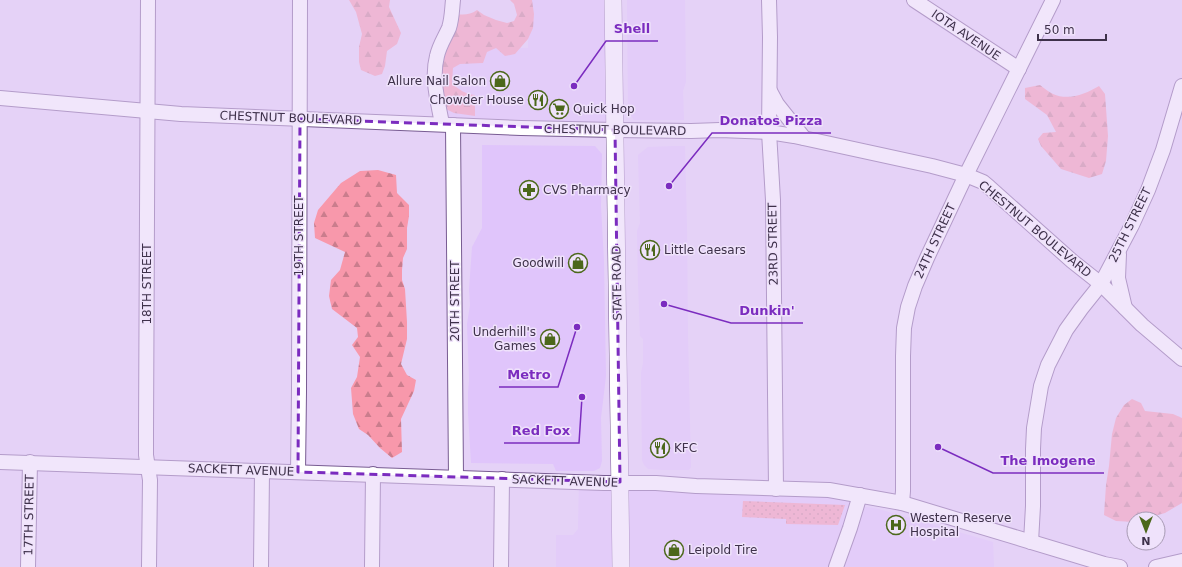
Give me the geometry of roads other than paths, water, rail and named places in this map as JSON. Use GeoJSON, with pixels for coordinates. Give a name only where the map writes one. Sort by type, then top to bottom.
{"type":"FeatureCollection","features":[{"type":"Feature","properties":{"kind":"main road","name":"STATE ROAD"},"geometry":{"type":"LineString","coordinates":[[613,0],[621,567]]}},
{"type":"Feature","properties":{"kind":"street","name":"18TH STREET"},"geometry":{"type":"LineString","coordinates":[[148,0],[146,455],[149,467],[150,490],[149,567]]}},
{"type":"Feature","properties":{"kind":"street","name":"19TH STREET"},"geometry":{"type":"LineString","coordinates":[[298,472],[300,0]]}},
{"type":"Feature","properties":{"kind":"street","name":"20TH STREET"},"geometry":{"type":"LineString","coordinates":[[452,0],[451,19],[437,54],[434,76],[435,90],[448,124],[456,477]]}},
{"type":"Feature","properties":{"kind":"street","name":"23RD STREET"},"geometry":{"type":"LineString","coordinates":[[769,0],[769,132],[772,200],[776,489]]}},
{"type":"Feature","properties":{"kind":"street","name":"IOTA AVENUE"},"geometry":{"type":"LineString","coordinates":[[914,0],[1019,69]]}},
{"type":"Feature","properties":{"kind":"street","name":"24TH STREET"},"geometry":{"type":"LineString","coordinates":[[902,503],[904,484],[903,356],[904,328],[908,307],[917,279],[966,175],[1053,0]]}},
{"type":"Feature","properties":{"kind":"street","name":"25TH STREET"},"geometry":{"type":"LineString","coordinates":[[1031,542],[1033,506],[1032,450],[1041,386],[1050,360],[1067,329],[1101,284],[1132,225],[1164,148],[1182,86]]}},
{"type":"Feature","properties":{"kind":"street"},"geometry":{"type":"LineString","coordinates":[[770,90],[777,104],[804,138]]}},
{"type":"Feature","properties":{"kind":"street","name":"CHESTNUT BOULEVARD"},"geometry":{"type":"LineString","coordinates":[[0,98],[181,114],[615,130],[720,130],[769,132],[804,138],[932,166],[966,175],[989,187],[1072,261],[1101,284],[1145,328],[1182,359]]}},
{"type":"Feature","properties":{"kind":"street"},"geometry":{"type":"LineString","coordinates":[[1120,249],[1118,278],[1125,309]]}},
{"type":"Feature","properties":{"kind":"street","name":"SACKETT AVENUE"},"geometry":{"type":"LineString","coordinates":[[0,462],[829,490],[902,503],[1104,564],[1120,567]]}},
{"type":"Feature","properties":{"kind":"street","name":"17TH STREET"},"geometry":{"type":"LineString","coordinates":[[28,567],[30,462]]}},
{"type":"Feature","properties":{"kind":"street"},"geometry":{"type":"LineString","coordinates":[[261,567],[262,471]]}},
{"type":"Feature","properties":{"kind":"street"},"geometry":{"type":"LineString","coordinates":[[372,567],[373,474]]}},
{"type":"Feature","properties":{"kind":"street"},"geometry":{"type":"LineString","coordinates":[[500,567],[502,479]]}},
{"type":"Feature","properties":{"kind":"street"},"geometry":{"type":"LineString","coordinates":[[836,567],[860,495]]}},
{"type":"Feature","properties":{"kind":"street"},"geometry":{"type":"LineString","coordinates":[[1156,567],[1182,561]]}},
{"type":"Feature","properties":{"kind":"place","name":"Allure Nail Salon"},"geometry":{"type":"Point","coordinates":[500,81]}},
{"type":"Feature","properties":{"kind":"place","name":"Shell"},"geometry":{"type":"Point","coordinates":[574,86]}},
{"type":"Feature","properties":{"kind":"place","name":"Chowder House"},"geometry":{"type":"Point","coordinates":[538,100]}},
{"type":"Feature","properties":{"kind":"place","name":"Quick Hop"},"geometry":{"type":"Point","coordinates":[559,109]}},
{"type":"Feature","properties":{"kind":"place","name":"Donatos Pizza"},"geometry":{"type":"Point","coordinates":[669,186]}},
{"type":"Feature","properties":{"kind":"place","name":"CVS Pharmacy"},"geometry":{"type":"Point","coordinates":[529,190]}},
{"type":"Feature","properties":{"kind":"place","name":"Little Caesars"},"geometry":{"type":"Point","coordinates":[650,250]}},
{"type":"Feature","properties":{"kind":"place","name":"Goodwill"},"geometry":{"type":"Point","coordinates":[578,263]}},
{"type":"Feature","properties":{"kind":"place","name":"Dunkin'"},"geometry":{"type":"Point","coordinates":[664,304]}},
{"type":"Feature","properties":{"kind":"place","name":"Metro"},"geometry":{"type":"Point","coordinates":[577,327]}},
{"type":"Feature","properties":{"kind":"place","name":"Underhill's Games"},"geometry":{"type":"Point","coordinates":[550,339]}},
{"type":"Feature","properties":{"kind":"place","name":"Red Fox"},"geometry":{"type":"Point","coordinates":[582,397]}},
{"type":"Feature","properties":{"kind":"place","name":"The Imogene"},"geometry":{"type":"Point","coordinates":[938,447]}},
{"type":"Feature","properties":{"kind":"place","name":"KFC"},"geometry":{"type":"Point","coordinates":[660,448]}},
{"type":"Feature","properties":{"kind":"place","name":"Western Reserve Hospital"},"geometry":{"type":"Point","coordinates":[896,525]}},
{"type":"Feature","properties":{"kind":"place","name":"Leipold Tire"},"geometry":{"type":"Point","coordinates":[674,550]}}]}
